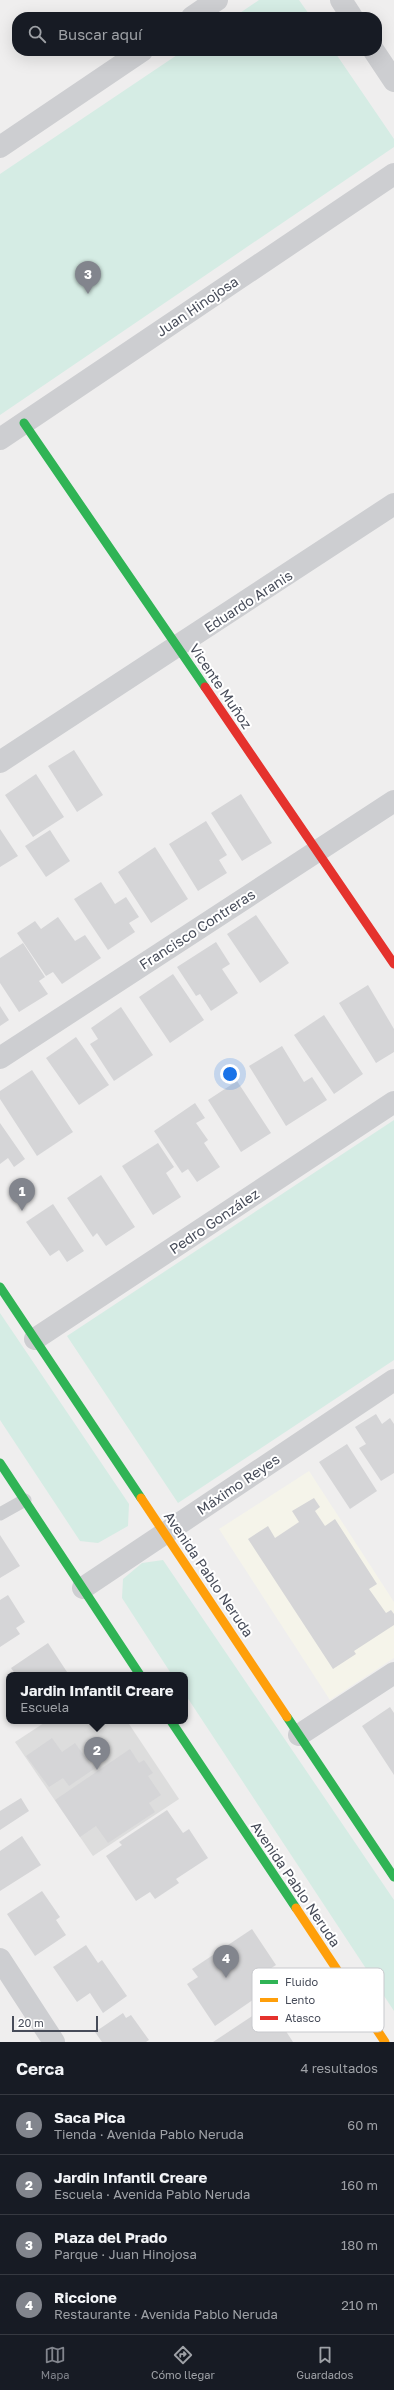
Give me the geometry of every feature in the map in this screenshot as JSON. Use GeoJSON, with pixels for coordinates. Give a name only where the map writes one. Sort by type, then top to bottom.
{"type":"FeatureCollection","features":[{"type":"Feature","properties":{"kind":"street"},"geometry":{"type":"LineString","coordinates":[[199,12],[217,0]]}},
{"type":"Feature","properties":{"kind":"street"},"geometry":{"type":"LineString","coordinates":[[341,0],[349,12]]}},
{"type":"Feature","properties":{"kind":"street"},"geometry":{"type":"LineString","coordinates":[[0,147],[135,56]]}},
{"type":"Feature","properties":{"kind":"street"},"geometry":{"type":"LineString","coordinates":[[377,56],[394,81]]}},
{"type":"Feature","properties":{"kind":"street","name":"Juan Hinojosa"},"geometry":{"type":"LineString","coordinates":[[0,440],[394,174]]}},
{"type":"Feature","properties":{"kind":"street","name":"Vicente Muñoz"},"geometry":{"type":"LineString","coordinates":[[24,423],[394,964]]}},
{"type":"Feature","properties":{"kind":"street","name":"Eduardo Aranis"},"geometry":{"type":"LineString","coordinates":[[0,762],[394,504]]}},
{"type":"Feature","properties":{"kind":"street","name":"Francisco Contreras"},"geometry":{"type":"LineString","coordinates":[[0,1058],[394,801]]}},
{"type":"Feature","properties":{"kind":"street","name":"Pedro González"},"geometry":{"type":"LineString","coordinates":[[35,1339],[394,1102]]}},
{"type":"Feature","properties":{"kind":"street","name":"Avenida Pablo Neruda"},"geometry":{"type":"LineString","coordinates":[[0,1287],[394,1877]]}},
{"type":"Feature","properties":{"kind":"street","name":"Máximo Reyes"},"geometry":{"type":"LineString","coordinates":[[83,1588],[394,1380]]}},
{"type":"Feature","properties":{"kind":"street"},"geometry":{"type":"LineString","coordinates":[[0,1463],[138,1672]]}},
{"type":"Feature","properties":{"kind":"street"},"geometry":{"type":"LineString","coordinates":[[299,1735],[394,1673]]}},
{"type":"Feature","properties":{"kind":"street","name":"Avenida Pablo Neruda"},"geometry":{"type":"LineString","coordinates":[[173,1724],[336,1968]]}},
{"type":"Feature","properties":{"kind":"street"},"geometry":{"type":"LineString","coordinates":[[0,1959],[54,2042]]}},
{"type":"Feature","properties":{"kind":"street","name":"Avenida Pablo Neruda"},"geometry":{"type":"LineString","coordinates":[[378,2032],[385,2042]]}},
{"type":"Feature","properties":{"kind":"lane"},"geometry":{"type":"LineString","coordinates":[[0,1514],[25,1500]]}},
{"type":"Feature","properties":{"kind":"shaded area"},"geometry":{"type":"Polygon","coordinates":[[[309,1471],[394,1602],[394,1658],[330,1700],[219,1529],[309,1471]]]}},
{"type":"Feature","properties":{"kind":"shaded area"},"geometry":{"type":"Polygon","coordinates":[[[42,1724],[129,1724],[179,1799],[93,1856],[15,1742],[42,1724]]]}},
{"type":"Feature","properties":{"kind":"green space"},"geometry":{"type":"Polygon","coordinates":[[[259,0],[299,0],[307,12],[241,12],[259,0]]]}},
{"type":"Feature","properties":{"kind":"green space"},"geometry":{"type":"Polygon","coordinates":[[[176,56],[337,56],[394,139],[394,147],[0,415],[0,174],[176,56]]]}},
{"type":"Feature","properties":{"kind":"green space"},"geometry":{"type":"Polygon","coordinates":[[[394,1120],[394,1360],[178,1503],[67,1336],[394,1120]]]}},
{"type":"Feature","properties":{"kind":"green space"},"geometry":{"type":"Polygon","coordinates":[[[0,1313],[129,1504],[128,1526],[98,1543],[80,1541],[0,1420],[0,1313]]]}},
{"type":"Feature","properties":{"kind":"green space"},"geometry":{"type":"Polygon","coordinates":[[[163,1560],[394,1900],[394,2011],[384,1996],[384,1968],[366,1968],[188,1699],[188,1672],[170,1672],[122,1598],[123,1579],[142,1563],[163,1560]]]}},
{"type":"Feature","properties":{"kind":"building"},"geometry":{"type":"Polygon","coordinates":[[[74,750],[103,795],[77,812],[48,766],[74,750]]]}},
{"type":"Feature","properties":{"kind":"building"},"geometry":{"type":"Polygon","coordinates":[[[36,774],[64,817],[33,837],[5,795],[36,774]]]}},
{"type":"Feature","properties":{"kind":"building"},"geometry":{"type":"Polygon","coordinates":[[[241,794],[272,843],[242,861],[211,813],[241,794]]]}},
{"type":"Feature","properties":{"kind":"building"},"geometry":{"type":"Polygon","coordinates":[[[206,821],[227,855],[219,860],[227,873],[198,891],[169,844],[206,821]]]}},
{"type":"Feature","properties":{"kind":"building"},"geometry":{"type":"Polygon","coordinates":[[[0,829],[18,856],[0,867],[0,829]]]}},
{"type":"Feature","properties":{"kind":"building"},"geometry":{"type":"Polygon","coordinates":[[[50,830],[70,861],[46,877],[25,846],[50,830]]]}},
{"type":"Feature","properties":{"kind":"building"},"geometry":{"type":"Polygon","coordinates":[[[155,847],[188,899],[151,923],[118,872],[155,847]]]}},
{"type":"Feature","properties":{"kind":"building"},"geometry":{"type":"Polygon","coordinates":[[[101,882],[115,904],[126,897],[139,917],[129,923],[135,932],[108,950],[74,899],[101,882]]]}},
{"type":"Feature","properties":{"kind":"building"},"geometry":{"type":"Polygon","coordinates":[[[256,915],[289,963],[260,983],[227,934],[256,915]]]}},
{"type":"Feature","properties":{"kind":"building"},"geometry":{"type":"Polygon","coordinates":[[[58,917],[75,941],[85,935],[101,958],[62,984],[53,972],[46,976],[17,933],[35,921],[41,929],[58,917]]]}},
{"type":"Feature","properties":{"kind":"building"},"geometry":{"type":"Polygon","coordinates":[[[216,942],[230,964],[222,969],[238,993],[211,1011],[200,994],[196,996],[177,967],[216,942]]]}},
{"type":"Feature","properties":{"kind":"building"},"geometry":{"type":"Polygon","coordinates":[[[23,943],[45,977],[39,981],[48,994],[19,1012],[0,983],[0,958],[23,943]]]}},
{"type":"Feature","properties":{"kind":"building"},"geometry":{"type":"Polygon","coordinates":[[[173,974],[204,1020],[170,1043],[139,997],[173,974]]]}},
{"type":"Feature","properties":{"kind":"building"},"geometry":{"type":"Polygon","coordinates":[[[368,985],[394,1029],[394,1052],[376,1063],[339,1003],[368,985]]]}},
{"type":"Feature","properties":{"kind":"building"},"geometry":{"type":"Polygon","coordinates":[[[0,1006],[9,1020],[0,1026],[0,1006]]]}},
{"type":"Feature","properties":{"kind":"building"},"geometry":{"type":"Polygon","coordinates":[[[121,1007],[153,1055],[114,1081],[90,1044],[98,1039],[91,1028],[121,1007]]]}},
{"type":"Feature","properties":{"kind":"building"},"geometry":{"type":"Polygon","coordinates":[[[324,1015],[363,1074],[334,1094],[294,1035],[324,1015]]]}},
{"type":"Feature","properties":{"kind":"building"},"geometry":{"type":"Polygon","coordinates":[[[76,1037],[109,1085],[79,1105],[46,1058],[76,1037]]]}},
{"type":"Feature","properties":{"kind":"building"},"geometry":{"type":"Polygon","coordinates":[[[282,1046],[304,1082],[312,1077],[327,1100],[286,1126],[249,1066],[282,1046]]]}},
{"type":"Feature","properties":{"kind":"building"},"geometry":{"type":"Polygon","coordinates":[[[32,1070],[73,1132],[37,1156],[0,1099],[0,1091],[32,1070]]]}},
{"type":"Feature","properties":{"kind":"building"},"geometry":{"type":"Polygon","coordinates":[[[237,1081],[271,1133],[241,1152],[208,1100],[237,1081]]]}},
{"type":"Feature","properties":{"kind":"building"},"geometry":{"type":"Polygon","coordinates":[[[195,1103],[205,1118],[196,1123],[208,1140],[204,1143],[220,1167],[197,1182],[188,1169],[182,1173],[154,1131],[195,1103]]]}},
{"type":"Feature","properties":{"kind":"building"},"geometry":{"type":"Polygon","coordinates":[[[0,1123],[25,1159],[14,1167],[8,1158],[0,1164],[0,1123]]]}},
{"type":"Feature","properties":{"kind":"building"},"geometry":{"type":"Polygon","coordinates":[[[158,1143],[174,1167],[166,1173],[181,1197],[153,1215],[122,1166],[158,1143]]]}},
{"type":"Feature","properties":{"kind":"building"},"geometry":{"type":"Polygon","coordinates":[[[101,1175],[135,1227],[106,1246],[97,1233],[93,1237],[67,1198],[101,1175]]]}},
{"type":"Feature","properties":{"kind":"building"},"geometry":{"type":"Polygon","coordinates":[[[53,1204],[84,1251],[67,1262],[59,1250],[50,1256],[26,1222],[53,1204]]]}},
{"type":"Feature","properties":{"kind":"building"},"geometry":{"type":"Polygon","coordinates":[[[376,1414],[382,1424],[390,1418],[394,1424],[394,1473],[381,1481],[359,1448],[366,1444],[355,1427],[376,1414]]]}},
{"type":"Feature","properties":{"kind":"building"},"geometry":{"type":"Polygon","coordinates":[[[347,1444],[377,1491],[350,1509],[319,1462],[347,1444]]]}},
{"type":"Feature","properties":{"kind":"building"},"geometry":{"type":"Polygon","coordinates":[[[314,1498],[320,1507],[315,1511],[325,1526],[335,1519],[377,1584],[369,1589],[386,1613],[391,1610],[394,1614],[394,1625],[354,1651],[356,1654],[333,1669],[248,1539],[268,1526],[275,1538],[299,1522],[292,1511],[314,1498]]]}},
{"type":"Feature","properties":{"kind":"building"},"geometry":{"type":"Polygon","coordinates":[[[0,1535],[20,1566],[0,1578],[0,1535]]]}},
{"type":"Feature","properties":{"kind":"building"},"geometry":{"type":"Polygon","coordinates":[[[8,1595],[25,1622],[16,1628],[20,1634],[0,1647],[0,1600],[8,1595]]]}},
{"type":"Feature","properties":{"kind":"building"},"geometry":{"type":"Polygon","coordinates":[[[48,1643],[67,1672],[14,1672],[11,1668],[48,1643]]]}},
{"type":"Feature","properties":{"kind":"building"},"geometry":{"type":"Polygon","coordinates":[[[390,1707],[394,1713],[394,1775],[362,1726],[390,1707]]]}},
{"type":"Feature","properties":{"kind":"building"},"geometry":{"type":"Polygon","coordinates":[[[52,1738],[62,1752],[75,1743],[94,1769],[69,1786],[63,1778],[49,1787],[26,1756],[52,1738]]]}},
{"type":"Feature","properties":{"kind":"building"},"geometry":{"type":"Polygon","coordinates":[[[130,1749],[139,1763],[144,1760],[153,1773],[148,1776],[161,1795],[149,1803],[155,1812],[108,1843],[96,1826],[80,1837],[55,1800],[130,1749]]]}},
{"type":"Feature","properties":{"kind":"building"},"geometry":{"type":"Polygon","coordinates":[[[21,1798],[29,1811],[0,1830],[0,1811],[21,1798]]]}},
{"type":"Feature","properties":{"kind":"building"},"geometry":{"type":"Polygon","coordinates":[[[167,1810],[183,1833],[189,1829],[208,1858],[176,1879],[179,1883],[155,1899],[150,1892],[136,1901],[106,1856],[122,1845],[119,1842],[167,1810]]]}},
{"type":"Feature","properties":{"kind":"building"},"geometry":{"type":"Polygon","coordinates":[[[22,1836],[41,1865],[0,1891],[0,1851],[22,1836]]]}},
{"type":"Feature","properties":{"kind":"building"},"geometry":{"type":"Polygon","coordinates":[[[42,1891],[60,1917],[56,1920],[66,1935],[35,1956],[7,1914],[42,1891]]]}},
{"type":"Feature","properties":{"kind":"building"},"geometry":{"type":"Polygon","coordinates":[[[252,1929],[276,1965],[271,1968],[252,1968],[252,2001],[215,2026],[187,1984],[198,1977],[192,1969],[252,1929]]]}},
{"type":"Feature","properties":{"kind":"building"},"geometry":{"type":"Polygon","coordinates":[[[86,1945],[98,1963],[102,1960],[127,1996],[103,2013],[90,1993],[77,2002],[53,1967],[86,1945]]]}},
{"type":"Feature","properties":{"kind":"building"},"geometry":{"type":"Polygon","coordinates":[[[123,2013],[126,2018],[131,2015],[149,2040],[146,2042],[102,2042],[95,2032],[123,2013]]]}},
{"type":"Feature","properties":{"kind":"building"},"geometry":{"type":"Polygon","coordinates":[[[252,2016],[252,2032],[287,2032],[293,2042],[213,2042],[252,2016]]]}},
{"type":"Feature","properties":{"kind":"traffic: fast"},"geometry":{"type":"LineString","coordinates":[[24,423],[205,687]]}},
{"type":"Feature","properties":{"kind":"traffic: fast"},"geometry":{"type":"LineString","coordinates":[[0,1287],[141,1498]]}},
{"type":"Feature","properties":{"kind":"traffic: fast"},"geometry":{"type":"LineString","coordinates":[[0,1463],[138,1672]]}},
{"type":"Feature","properties":{"kind":"traffic: fast"},"geometry":{"type":"LineString","coordinates":[[287,1717],[394,1877]]}},
{"type":"Feature","properties":{"kind":"traffic: fast"},"geometry":{"type":"LineString","coordinates":[[173,1724],[296,1908]]}},
{"type":"Feature","properties":{"kind":"traffic: slow"},"geometry":{"type":"LineString","coordinates":[[141,1498],[287,1717]]}},
{"type":"Feature","properties":{"kind":"traffic: slow"},"geometry":{"type":"LineString","coordinates":[[296,1908],[336,1968]]}},
{"type":"Feature","properties":{"kind":"traffic: slow"},"geometry":{"type":"LineString","coordinates":[[378,2032],[385,2042]]}},
{"type":"Feature","properties":{"kind":"traffic: jam"},"geometry":{"type":"LineString","coordinates":[[205,687],[394,964]]}},
{"type":"Feature","properties":{"kind":"place","name":"Plaza del Prado"},"geometry":{"type":"Point","coordinates":[88,294]}},
{"type":"Feature","properties":{"kind":"place","name":"Saca Pica"},"geometry":{"type":"Point","coordinates":[22,1211]}},
{"type":"Feature","properties":{"kind":"place","name":"Jardin Infantil Creare"},"geometry":{"type":"Point","coordinates":[97,1770]}},
{"type":"Feature","properties":{"kind":"place","name":"Riccione"},"geometry":{"type":"Point","coordinates":[226,1978]}}]}
